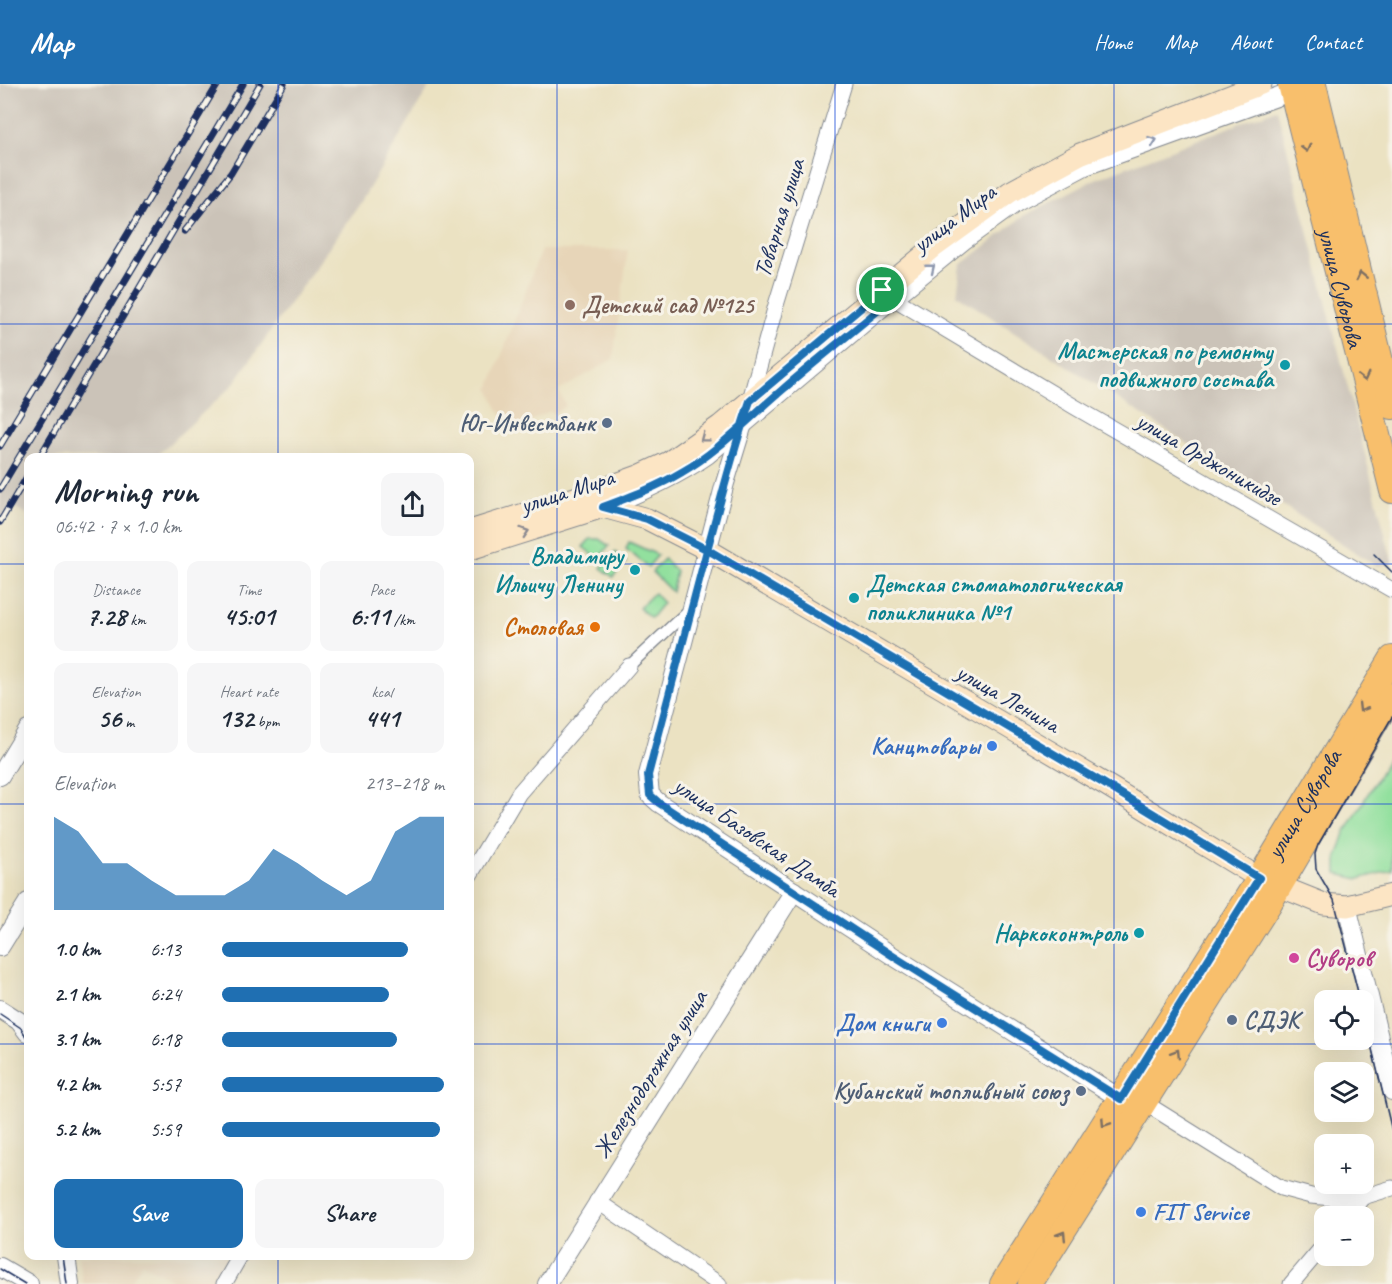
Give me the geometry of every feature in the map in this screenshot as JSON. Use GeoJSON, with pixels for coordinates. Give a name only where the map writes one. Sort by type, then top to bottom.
{"type":"FeatureCollection","features":[{"type":"Feature","properties":{"kind":"main road","name":"улица Мира"},"geometry":{"type":"LineString","coordinates":[[474,530],[597,491],[660,467],[687,450],[887,294],[934,247],[1010,192],[1080,154],[1261,84]]}},
{"type":"Feature","properties":{"kind":"main road","name":"улица Суворова"},"geometry":{"type":"LineString","coordinates":[[1303,86],[1392,407]]}},
{"type":"Feature","properties":{"kind":"main road","name":"улица Суворова"},"geometry":{"type":"LineString","coordinates":[[1303,86],[1392,491]]}},
{"type":"Feature","properties":{"kind":"main road","name":"улица Мира"},"geometry":{"type":"LineString","coordinates":[[474,548],[603,507]]}},
{"type":"Feature","properties":{"kind":"main road","name":"улица Ленина"},"geometry":{"type":"LineString","coordinates":[[603,507],[647,519],[708,550],[1269,882],[1324,904],[1347,906],[1392,895]]}},
{"type":"Feature","properties":{"kind":"main road","name":"улица Суворова"},"geometry":{"type":"LineString","coordinates":[[1030,1284],[1145,1103],[1392,658]]}},
{"type":"Feature","properties":{"kind":"main road","name":"улица Суворова"},"geometry":{"type":"LineString","coordinates":[[1002,1284],[1121,1099],[1269,882],[1392,694]]}},
{"type":"Feature","properties":{"kind":"street","name":"Товарная улица"},"geometry":{"type":"LineString","coordinates":[[750,401],[776,305],[844,84]]}},
{"type":"Feature","properties":{"kind":"street","name":"улица Мира"},"geometry":{"type":"LineString","coordinates":[[603,507],[652,488],[684,471],[707,455],[887,294],[1017,202],[1085,166],[1303,86]]}},
{"type":"Feature","properties":{"kind":"street","name":"улица Орджоникидзе"},"geometry":{"type":"LineString","coordinates":[[887,294],[1075,407],[1392,590]]}},
{"type":"Feature","properties":{"kind":"street","name":"улица Базовская Дамба"},"geometry":{"type":"LineString","coordinates":[[750,401],[691,608],[648,775],[650,795],[893,956],[1121,1099]]}},
{"type":"Feature","properties":{"kind":"street"},"geometry":{"type":"LineString","coordinates":[[474,867],[519,793],[629,666],[691,608]]}},
{"type":"Feature","properties":{"kind":"street"},"geometry":{"type":"LineString","coordinates":[[0,776],[24,737]]}},
{"type":"Feature","properties":{"kind":"street","name":"Железнодорожная улица"},"geometry":{"type":"LineString","coordinates":[[547,1284],[794,891]]}},
{"type":"Feature","properties":{"kind":"street"},"geometry":{"type":"LineString","coordinates":[[1347,906],[1392,1091]]}},
{"type":"Feature","properties":{"kind":"street"},"geometry":{"type":"LineString","coordinates":[[0,947],[24,908]]}},
{"type":"Feature","properties":{"kind":"street"},"geometry":{"type":"LineString","coordinates":[[0,1010],[19,1021],[24,1028]]}},
{"type":"Feature","properties":{"kind":"street"},"geometry":{"type":"LineString","coordinates":[[1145,1103],[1281,1188],[1311,1196],[1363,1197],[1392,1188]]}},
{"type":"Feature","properties":{"kind":"street"},"geometry":{"type":"LineString","coordinates":[[1355,1206],[1363,1197]]}},
{"type":"Feature","properties":{"kind":"street"},"geometry":{"type":"LineString","coordinates":[[597,1202],[719,1284]]}},
{"type":"Feature","properties":{"kind":"street"},"geometry":{"type":"LineString","coordinates":[[1291,1284],[1314,1257]]}},
{"type":"Feature","properties":{"kind":"street"},"geometry":{"type":"LineString","coordinates":[[67,1260],[70,1284]]}},
{"type":"Feature","properties":{"kind":"street"},"geometry":{"type":"LineString","coordinates":[[224,1284],[238,1260]]}},
{"type":"Feature","properties":{"kind":"street"},"geometry":{"type":"LineString","coordinates":[[0,1267],[29,1284]]}},
{"type":"Feature","properties":{"kind":"shaded area"},"geometry":{"type":"Polygon","coordinates":[[[0,84],[431,84],[359,205],[232,386],[159,453],[24,453],[24,513],[11,505],[0,524],[0,84]]]}},
{"type":"Feature","properties":{"kind":"shaded area","name":"Мастерская по ремонту подвижного состава"},"geometry":{"type":"Polygon","coordinates":[[[1277,109],[1392,563],[1377,566],[957,295],[961,265],[1024,216],[1093,180],[1277,109]]]}},
{"type":"Feature","properties":{"kind":"shaded area","name":"Детский сад №125"},"geometry":{"type":"Polygon","coordinates":[[[541,250],[628,250],[613,359],[559,391],[566,406],[553,414],[550,411],[509,432],[489,389],[541,250]]]}},
{"type":"Feature","properties":{"kind":"shaded area"},"geometry":{"type":"Polygon","coordinates":[[[79,1260],[227,1260],[213,1284],[180,1284],[142,1263],[129,1284],[83,1284],[79,1260]]]}},
{"type":"Feature","properties":{"kind":"green space"},"geometry":{"type":"Polygon","coordinates":[[[590,539],[599,539],[609,546],[598,559],[583,547],[590,539]]]}},
{"type":"Feature","properties":{"kind":"green space"},"geometry":{"type":"Polygon","coordinates":[[[629,542],[658,555],[648,567],[626,549],[629,542]]]}},
{"type":"Feature","properties":{"kind":"green space"},"geometry":{"type":"Polygon","coordinates":[[[615,552],[626,562],[613,577],[601,568],[615,552]]]}},
{"type":"Feature","properties":{"kind":"green space"},"geometry":{"type":"Polygon","coordinates":[[[664,559],[676,571],[672,592],[652,572],[664,559]]]}},
{"type":"Feature","properties":{"kind":"green space"},"geometry":{"type":"Polygon","coordinates":[[[654,593],[663,603],[651,618],[639,608],[654,593]]]}},
{"type":"Feature","properties":{"kind":"green space"},"geometry":{"type":"Polygon","coordinates":[[[1392,753],[1392,870],[1359,879],[1337,874],[1337,857],[1345,833],[1392,753]]]}},
{"type":"Feature","properties":{"kind":"tram line"},"geometry":{"type":"LineString","coordinates":[[1374,554],[1392,572]]}},
{"type":"Feature","properties":{"kind":"tram line"},"geometry":{"type":"LineString","coordinates":[[1357,990],[1334,900],[1316,869],[1315,854],[1392,717]]}},
{"type":"Feature","properties":{"kind":"tram line"},"geometry":{"type":"LineString","coordinates":[[0,1014],[21,1028],[24,1033]]}},
{"type":"Feature","properties":{"kind":"tram line"},"geometry":{"type":"LineString","coordinates":[[1372,1050],[1392,1131]]}},
{"type":"Feature","properties":{"kind":"tram line"},"geometry":{"type":"LineString","coordinates":[[64,1260],[67,1284]]}},
{"type":"Feature","properties":{"kind":"tram line"},"geometry":{"type":"LineString","coordinates":[[0,1269],[25,1284]]}},
{"type":"Feature","properties":{"kind":"railway"},"geometry":{"type":"LineString","coordinates":[[0,446],[218,84]]}},
{"type":"Feature","properties":{"kind":"railway"},"geometry":{"type":"LineString","coordinates":[[0,489],[243,84]]}},
{"type":"Feature","properties":{"kind":"railway"},"geometry":{"type":"LineString","coordinates":[[42,453],[260,84]]}},
{"type":"Feature","properties":{"kind":"railway"},"geometry":{"type":"LineString","coordinates":[[185,231],[231,173],[284,84]]}},
{"type":"Feature","properties":{"kind":"railway"},"geometry":{"type":"LineString","coordinates":[[0,522],[24,482]]}},
{"type":"Feature","properties":{"kind":"place","name":"Детский сад №125"},"geometry":{"type":"Point","coordinates":[570,305]}},
{"type":"Feature","properties":{"kind":"place","name":"Мастерская по ремонту подвижного состава"},"geometry":{"type":"Point","coordinates":[1285,365]}},
{"type":"Feature","properties":{"kind":"place","name":"Юг-Инвестбанк"},"geometry":{"type":"Point","coordinates":[607,423]}},
{"type":"Feature","properties":{"kind":"place","name":"Владимиру Ильичу Ленину"},"geometry":{"type":"Point","coordinates":[635,570]}},
{"type":"Feature","properties":{"kind":"place","name":"Детская стоматологическая поликлиника №1"},"geometry":{"type":"Point","coordinates":[854,598]}},
{"type":"Feature","properties":{"kind":"place","name":"Столовая"},"geometry":{"type":"Point","coordinates":[595,627]}},
{"type":"Feature","properties":{"kind":"place","name":"Канцтовары"},"geometry":{"type":"Point","coordinates":[992,746]}},
{"type":"Feature","properties":{"kind":"place","name":"Наркоконтроль"},"geometry":{"type":"Point","coordinates":[1139,933]}},
{"type":"Feature","properties":{"kind":"place","name":"Суворов"},"geometry":{"type":"Point","coordinates":[1294,958]}},
{"type":"Feature","properties":{"kind":"place","name":"СДЭК"},"geometry":{"type":"Point","coordinates":[1232,1020]}},
{"type":"Feature","properties":{"kind":"place","name":"Дом книги"},"geometry":{"type":"Point","coordinates":[942,1023]}},
{"type":"Feature","properties":{"kind":"place","name":"Кубанский топливный союз"},"geometry":{"type":"Point","coordinates":[1081,1091]}},
{"type":"Feature","properties":{"kind":"place","name":"FIT Service"},"geometry":{"type":"Point","coordinates":[1141,1212]}},
{"type":"Feature","properties":{"kind":"route"},"geometry":{"type":"LineString","coordinates":[[882,290],[750,401],[741,427],[724,483],[708,550],[648,775],[650,795],[893,956],[1121,1099],[1259,878],[1103,783],[708,550],[647,519],[603,507],[652,488],[684,471],[724,442],[741,427],[780,391],[893,298],[882,290]]}}]}
